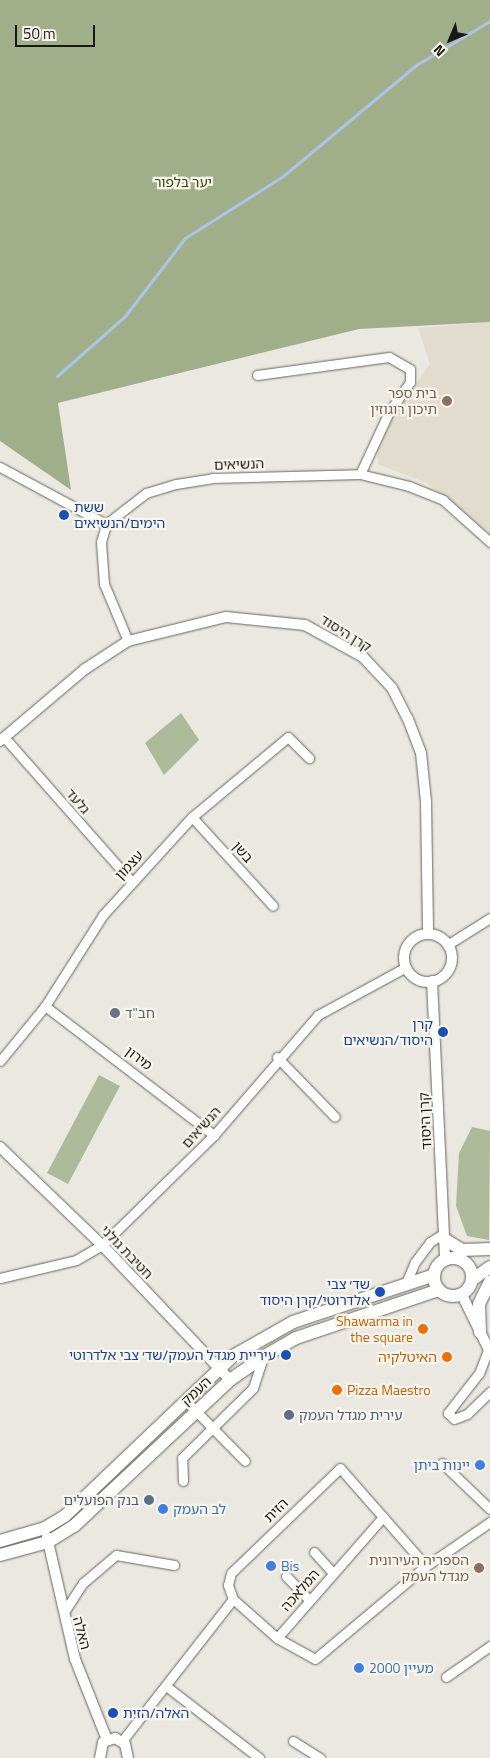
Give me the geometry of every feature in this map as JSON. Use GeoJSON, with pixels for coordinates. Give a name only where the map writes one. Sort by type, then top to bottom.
{"type":"FeatureCollection","features":[{"type":"Feature","properties":{"kind":"main road"},"geometry":{"type":"LineString","coordinates":[[444,1236],[462,1250],[490,1250]]}},
{"type":"Feature","properties":{"kind":"main road"},"geometry":{"type":"LineString","coordinates":[[468,1265],[490,1250]]}},
{"type":"Feature","properties":{"kind":"main road"},"geometry":{"type":"LineString","coordinates":[[473,1279],[468,1265],[458,1258],[445,1260],[434,1275],[439,1290],[450,1296],[462,1295],[473,1279],[490,1267]]}},
{"type":"Feature","properties":{"kind":"main road","name":"העמק"},"geometry":{"type":"LineString","coordinates":[[0,1541],[45,1528],[99,1486],[218,1368],[292,1322],[434,1275]]}},
{"type":"Feature","properties":{"kind":"main road"},"geometry":{"type":"LineString","coordinates":[[480,1332],[479,1304],[490,1282]]}},
{"type":"Feature","properties":{"kind":"main road","name":"העמק"},"geometry":{"type":"LineString","coordinates":[[0,1555],[48,1542],[100,1502],[230,1380],[263,1357],[296,1338],[439,1290]]}},
{"type":"Feature","properties":{"kind":"street"},"geometry":{"type":"LineString","coordinates":[[257,375],[389,357],[410,370],[410,382],[388,414],[360,474]]}},
{"type":"Feature","properties":{"kind":"street"},"geometry":{"type":"LineString","coordinates":[[0,466],[106,524],[100,542],[104,584],[128,641]]}},
{"type":"Feature","properties":{"kind":"street","name":"הנשיאים"},"geometry":{"type":"LineString","coordinates":[[106,524],[146,494],[176,484],[212,478],[360,474],[409,486],[444,500],[490,542]]}},
{"type":"Feature","properties":{"kind":"street","name":"קרן היסוד"},"geometry":{"type":"LineString","coordinates":[[2,739],[85,669],[128,641],[226,617],[263,618],[305,625],[363,657],[392,688],[421,753],[428,934]]}},
{"type":"Feature","properties":{"kind":"street","name":"עצמון"},"geometry":{"type":"LineString","coordinates":[[0,1061],[46,1006],[103,915],[192,817],[288,737],[309,758]]}},
{"type":"Feature","properties":{"kind":"street","name":"גלעד"},"geometry":{"type":"LineString","coordinates":[[2,739],[132,882]]}},
{"type":"Feature","properties":{"kind":"street","name":"בשן"},"geometry":{"type":"LineString","coordinates":[[192,817],[273,906]]}},
{"type":"Feature","properties":{"kind":"street"},"geometry":{"type":"LineString","coordinates":[[447,944],[490,918]]}},
{"type":"Feature","properties":{"kind":"street"},"geometry":{"type":"LineString","coordinates":[[428,934],[447,944],[450,964],[444,975],[432,981],[419,980],[406,967],[408,945],[428,934]]}},
{"type":"Feature","properties":{"kind":"street","name":"הנשיאים"},"geometry":{"type":"LineString","coordinates":[[0,1278],[76,1260],[102,1245],[214,1135],[278,1057],[318,1015],[406,967]]}},
{"type":"Feature","properties":{"kind":"street","name":"קרן היסוד"},"geometry":{"type":"LineString","coordinates":[[432,981],[445,1260]]}},
{"type":"Feature","properties":{"kind":"street","name":"מירון"},"geometry":{"type":"LineString","coordinates":[[46,1006],[214,1135]]}},
{"type":"Feature","properties":{"kind":"street"},"geometry":{"type":"LineString","coordinates":[[278,1057],[335,1117]]}},
{"type":"Feature","properties":{"kind":"street","name":"חטיבת גולני"},"geometry":{"type":"LineString","coordinates":[[0,1147],[102,1245],[230,1380]]}},
{"type":"Feature","properties":{"kind":"street"},"geometry":{"type":"LineString","coordinates":[[406,1283],[415,1262],[430,1242],[444,1236]]}},
{"type":"Feature","properties":{"kind":"street"},"geometry":{"type":"LineString","coordinates":[[462,1295],[489,1351],[479,1373],[448,1413],[454,1419],[467,1414],[490,1392]]}},
{"type":"Feature","properties":{"kind":"street"},"geometry":{"type":"LineString","coordinates":[[182,1481],[182,1458],[253,1388],[263,1357]]}},
{"type":"Feature","properties":{"kind":"street"},"geometry":{"type":"LineString","coordinates":[[186,1401],[245,1461]]}},
{"type":"Feature","properties":{"kind":"street"},"geometry":{"type":"LineString","coordinates":[[442,1463],[490,1509]]}},
{"type":"Feature","properties":{"kind":"street","name":"הזית"},"geometry":{"type":"LineString","coordinates":[[233,1599],[228,1585],[231,1572],[340,1468],[426,1566]]}},
{"type":"Feature","properties":{"kind":"street","name":"המלאכה"},"geometry":{"type":"LineString","coordinates":[[277,1638],[383,1517]]}},
{"type":"Feature","properties":{"kind":"street"},"geometry":{"type":"LineString","coordinates":[[122,1741],[233,1599],[277,1638],[315,1659],[426,1566],[490,1522]]}},
{"type":"Feature","properties":{"kind":"street","name":"האלה"},"geometry":{"type":"LineString","coordinates":[[45,1528],[63,1614],[91,1708],[107,1740]]}},
{"type":"Feature","properties":{"kind":"street"},"geometry":{"type":"LineString","coordinates":[[314,1552],[333,1573]]}},
{"type":"Feature","properties":{"kind":"street"},"geometry":{"type":"LineString","coordinates":[[63,1614],[83,1583],[116,1555],[174,1565]]}},
{"type":"Feature","properties":{"kind":"street"},"geometry":{"type":"LineString","coordinates":[[286,1576],[310,1600]]}},
{"type":"Feature","properties":{"kind":"street"},"geometry":{"type":"LineString","coordinates":[[446,1677],[490,1646]]}},
{"type":"Feature","properties":{"kind":"street"},"geometry":{"type":"LineString","coordinates":[[166,1686],[259,1758]]}},
{"type":"Feature","properties":{"kind":"street"},"geometry":{"type":"LineString","coordinates":[[100,1758],[101,1746],[107,1740],[122,1741]]}},
{"type":"Feature","properties":{"kind":"street"},"geometry":{"type":"LineString","coordinates":[[122,1741],[128,1758]]}},
{"type":"Feature","properties":{"kind":"street"},"geometry":{"type":"LineString","coordinates":[[293,1741],[320,1758]]}},
{"type":"Feature","properties":{"kind":"shaded area","name":"בית ספר תיכון רוגוזין"},"geometry":{"type":"Polygon","coordinates":[[[490,322],[490,534],[427,483],[378,464],[376,439],[430,364],[418,328],[490,322]]]}},
{"type":"Feature","properties":{"kind":"green space","name":"יער בלפור"},"geometry":{"type":"Polygon","coordinates":[[[0,0],[490,0],[490,322],[359,329],[58,403],[71,490],[0,441],[0,0]]]}},
{"type":"Feature","properties":{"kind":"green space"},"geometry":{"type":"Polygon","coordinates":[[[181,713],[199,740],[164,775],[145,743],[181,713]]]}},
{"type":"Feature","properties":{"kind":"green space"},"geometry":{"type":"Polygon","coordinates":[[[99,1075],[120,1086],[68,1184],[47,1173],[99,1075]]]}},
{"type":"Feature","properties":{"kind":"green space"},"geometry":{"type":"Polygon","coordinates":[[[472,1127],[490,1131],[489,1240],[467,1236],[456,1206],[459,1153],[472,1127]]]}},
{"type":"Feature","properties":{"kind":"waterway"},"geometry":{"type":"LineString","coordinates":[[57,376],[125,316],[185,238],[283,176],[416,65],[490,21]]}},
{"type":"Feature","properties":{"kind":"place","name":"בית ספר תיכון רוגוזין"},"geometry":{"type":"Point","coordinates":[447,401]}},
{"type":"Feature","properties":{"kind":"place","name":"ששת הימים/הנשיאים"},"geometry":{"type":"Point","coordinates":[64,515]}},
{"type":"Feature","properties":{"kind":"place","name":"חב\"ד"},"geometry":{"type":"Point","coordinates":[115,1013]}},
{"type":"Feature","properties":{"kind":"place","name":"קרן היסוד/הנשיאים"},"geometry":{"type":"Point","coordinates":[443,1032]}},
{"type":"Feature","properties":{"kind":"place","name":"שד׳ צבי אלדרוטי/קרן היסוד"},"geometry":{"type":"Point","coordinates":[380,1292]}},
{"type":"Feature","properties":{"kind":"place","name":"Shawarma in the square"},"geometry":{"type":"Point","coordinates":[423,1329]}},
{"type":"Feature","properties":{"kind":"place","name":"עיריית מגדל העמק/שד׳ צבי אלדרוטי"},"geometry":{"type":"Point","coordinates":[286,1355]}},
{"type":"Feature","properties":{"kind":"place","name":"האיטלקיה"},"geometry":{"type":"Point","coordinates":[447,1357]}},
{"type":"Feature","properties":{"kind":"place","name":"Pizza Maestro"},"geometry":{"type":"Point","coordinates":[337,1390]}},
{"type":"Feature","properties":{"kind":"place","name":"עירית מגדל העמק"},"geometry":{"type":"Point","coordinates":[289,1415]}},
{"type":"Feature","properties":{"kind":"place","name":"יינות ביתן"},"geometry":{"type":"Point","coordinates":[480,1465]}},
{"type":"Feature","properties":{"kind":"place","name":"בנק הפועלים"},"geometry":{"type":"Point","coordinates":[149,1500]}},
{"type":"Feature","properties":{"kind":"place","name":"לב העמק"},"geometry":{"type":"Point","coordinates":[163,1509]}},
{"type":"Feature","properties":{"kind":"place","name":"Bis"},"geometry":{"type":"Point","coordinates":[271,1566]}},
{"type":"Feature","properties":{"kind":"place","name":"הספריה העירונית מגדל העמק"},"geometry":{"type":"Point","coordinates":[479,1568]}},
{"type":"Feature","properties":{"kind":"place","name":"מעיין 2000"},"geometry":{"type":"Point","coordinates":[359,1668]}},
{"type":"Feature","properties":{"kind":"place","name":"האלה/הזית"},"geometry":{"type":"Point","coordinates":[113,1713]}}]}
